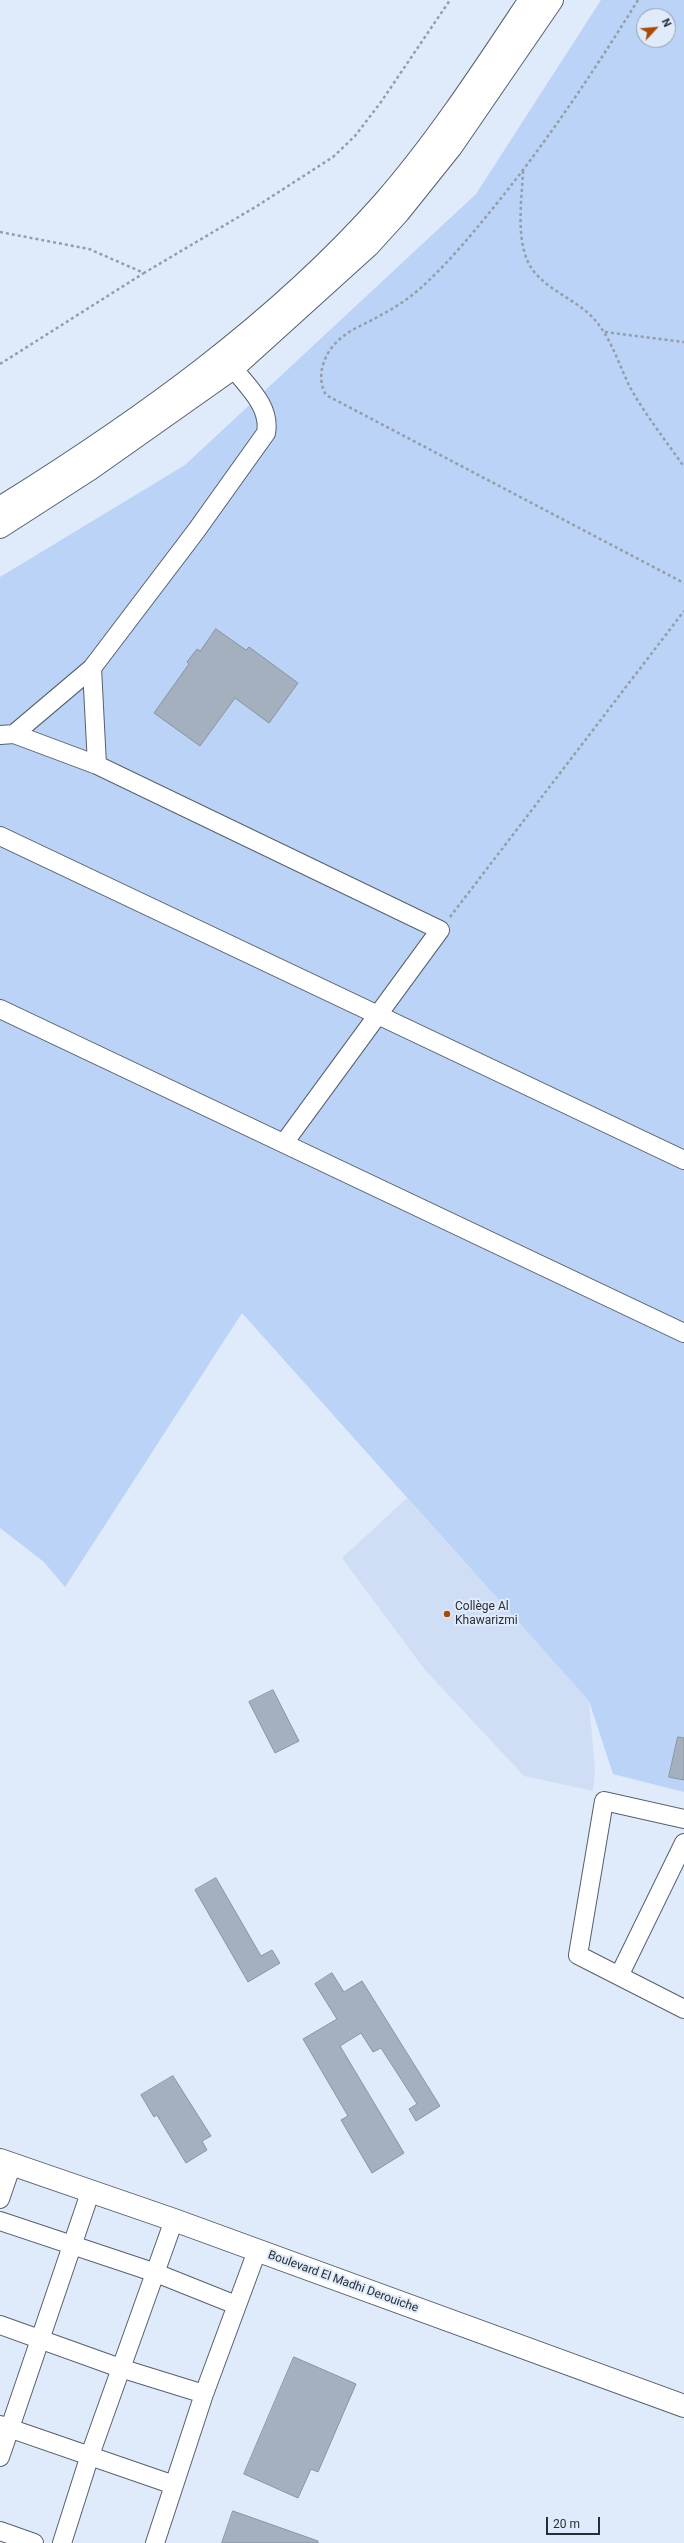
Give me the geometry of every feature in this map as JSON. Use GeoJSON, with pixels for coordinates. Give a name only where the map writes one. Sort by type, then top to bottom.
{"type":"FeatureCollection","features":[{"type":"Feature","properties":{"kind":"main road"},"geometry":{"type":"LineString","coordinates":[[0,508],[180,386],[299,288],[384,202],[453,112],[530,0]]}},
{"type":"Feature","properties":{"kind":"main road"},"geometry":{"type":"LineString","coordinates":[[0,527],[90,469],[234,368],[358,255],[399,212],[451,147],[552,0]]}},
{"type":"Feature","properties":{"kind":"main road","name":"Boulevard El Madhi Derouiche"},"geometry":{"type":"LineString","coordinates":[[6,2162],[91,2190],[684,2406]]}},
{"type":"Feature","properties":{"kind":"street"},"geometry":{"type":"LineString","coordinates":[[7,734],[92,668],[196,531],[266,433],[266,418],[262,406],[234,368]]}},
{"type":"Feature","properties":{"kind":"street"},"geometry":{"type":"LineString","coordinates":[[92,668],[97,764]]}},
{"type":"Feature","properties":{"kind":"street"},"geometry":{"type":"LineString","coordinates":[[7,734],[97,764],[440,930],[284,1142]]}},
{"type":"Feature","properties":{"kind":"street"},"geometry":{"type":"LineString","coordinates":[[0,836],[684,1160]]}},
{"type":"Feature","properties":{"kind":"street"},"geometry":{"type":"LineString","coordinates":[[0,1009],[284,1142],[684,1333]]}},
{"type":"Feature","properties":{"kind":"street"},"geometry":{"type":"LineString","coordinates":[[684,1819],[604,1801],[578,1955],[684,2009]]}},
{"type":"Feature","properties":{"kind":"street"},"geometry":{"type":"LineString","coordinates":[[620,1976],[684,1843]]}},
{"type":"Feature","properties":{"kind":"street"},"geometry":{"type":"LineString","coordinates":[[0,2199],[6,2162]]}},
{"type":"Feature","properties":{"kind":"street"},"geometry":{"type":"LineString","coordinates":[[0,2457],[5,2427],[40,2339],[73,2247],[91,2190]]}},
{"type":"Feature","properties":{"kind":"street"},"geometry":{"type":"LineString","coordinates":[[62,2543],[120,2368],[156,2273],[174,2220]]}},
{"type":"Feature","properties":{"kind":"street"},"geometry":{"type":"LineString","coordinates":[[0,2221],[73,2247],[156,2273],[236,2305]]}},
{"type":"Feature","properties":{"kind":"street"},"geometry":{"type":"LineString","coordinates":[[156,2543],[204,2394],[257,2251]]}},
{"type":"Feature","properties":{"kind":"street"},"geometry":{"type":"LineString","coordinates":[[0,2325],[120,2368],[204,2394]]}},
{"type":"Feature","properties":{"kind":"street"},"geometry":{"type":"LineString","coordinates":[[5,2427],[174,2485]]}},
{"type":"Feature","properties":{"kind":"street"},"geometry":{"type":"LineString","coordinates":[[0,2531],[34,2543]]}},
{"type":"Feature","properties":{"kind":"path"},"geometry":{"type":"LineString","coordinates":[[0,364],[144,272],[257,206],[333,157],[355,136],[382,102],[450,0]]}},
{"type":"Feature","properties":{"kind":"path"},"geometry":{"type":"LineString","coordinates":[[638,0],[577,95],[523,170],[474,232],[422,288],[379,317],[345,334],[334,345],[325,360],[320,374],[321,387],[326,395],[684,583]]}},
{"type":"Feature","properties":{"kind":"path"},"geometry":{"type":"LineString","coordinates":[[523,170],[522,232],[524,253],[530,266],[546,282],[593,318],[604,332],[632,390],[684,467]]}},
{"type":"Feature","properties":{"kind":"path"},"geometry":{"type":"LineString","coordinates":[[0,232],[89,249],[144,272]]}},
{"type":"Feature","properties":{"kind":"path"},"geometry":{"type":"LineString","coordinates":[[604,332],[684,342]]}},
{"type":"Feature","properties":{"kind":"path"},"geometry":{"type":"LineString","coordinates":[[440,930],[684,611]]}},
{"type":"Feature","properties":{"kind":"shaded area"},"geometry":{"type":"Polygon","coordinates":[[[601,0],[684,0],[684,1792],[613,1774],[589,1701],[242,1313],[65,1587],[44,1562],[0,1528],[0,577],[185,465],[476,194],[601,0]]]}},
{"type":"Feature","properties":{"kind":"shaded area","name":"Collège Al Khawarizmi"},"geometry":{"type":"Polygon","coordinates":[[[407,1498],[589,1701],[595,1769],[593,1791],[524,1776],[425,1670],[342,1558],[407,1498]]]}},
{"type":"Feature","properties":{"kind":"building"},"geometry":{"type":"Polygon","coordinates":[[[216,629],[246,650],[249,647],[298,683],[269,723],[235,698],[200,746],[154,713],[189,664],[187,662],[197,649],[200,651],[216,629]]]}},
{"type":"Feature","properties":{"kind":"building"},"geometry":{"type":"Polygon","coordinates":[[[273,1690],[299,1741],[275,1753],[249,1702],[273,1690]]]}},
{"type":"Feature","properties":{"kind":"building"},"geometry":{"type":"Polygon","coordinates":[[[678,1737],[684,1738],[684,1780],[669,1777],[678,1737]]]}},
{"type":"Feature","properties":{"kind":"building"},"geometry":{"type":"Polygon","coordinates":[[[216,1878],[261,1956],[272,1950],[280,1963],[248,1982],[195,1890],[216,1878]]]}},
{"type":"Feature","properties":{"kind":"building"},"geometry":{"type":"Polygon","coordinates":[[[332,1973],[344,1992],[362,1981],[440,2106],[416,2121],[409,2109],[417,2104],[381,2048],[373,2052],[361,2033],[340,2046],[404,2153],[372,2173],[341,2120],[348,2116],[303,2039],[337,2019],[315,1984],[332,1973]]]}},
{"type":"Feature","properties":{"kind":"building"},"geometry":{"type":"Polygon","coordinates":[[[173,2076],[211,2136],[202,2141],[207,2150],[186,2163],[157,2115],[154,2117],[141,2095],[173,2076]]]}},
{"type":"Feature","properties":{"kind":"building"},"geometry":{"type":"Polygon","coordinates":[[[294,2357],[356,2384],[318,2472],[311,2469],[298,2498],[244,2474],[294,2357]]]}},
{"type":"Feature","properties":{"kind":"building"},"geometry":{"type":"Polygon","coordinates":[[[233,2511],[318,2541],[318,2543],[222,2543],[233,2511]]]}},
{"type":"Feature","properties":{"kind":"place","name":"Collège Al Khawarizmi"},"geometry":{"type":"Point","coordinates":[447,1614]}}]}
